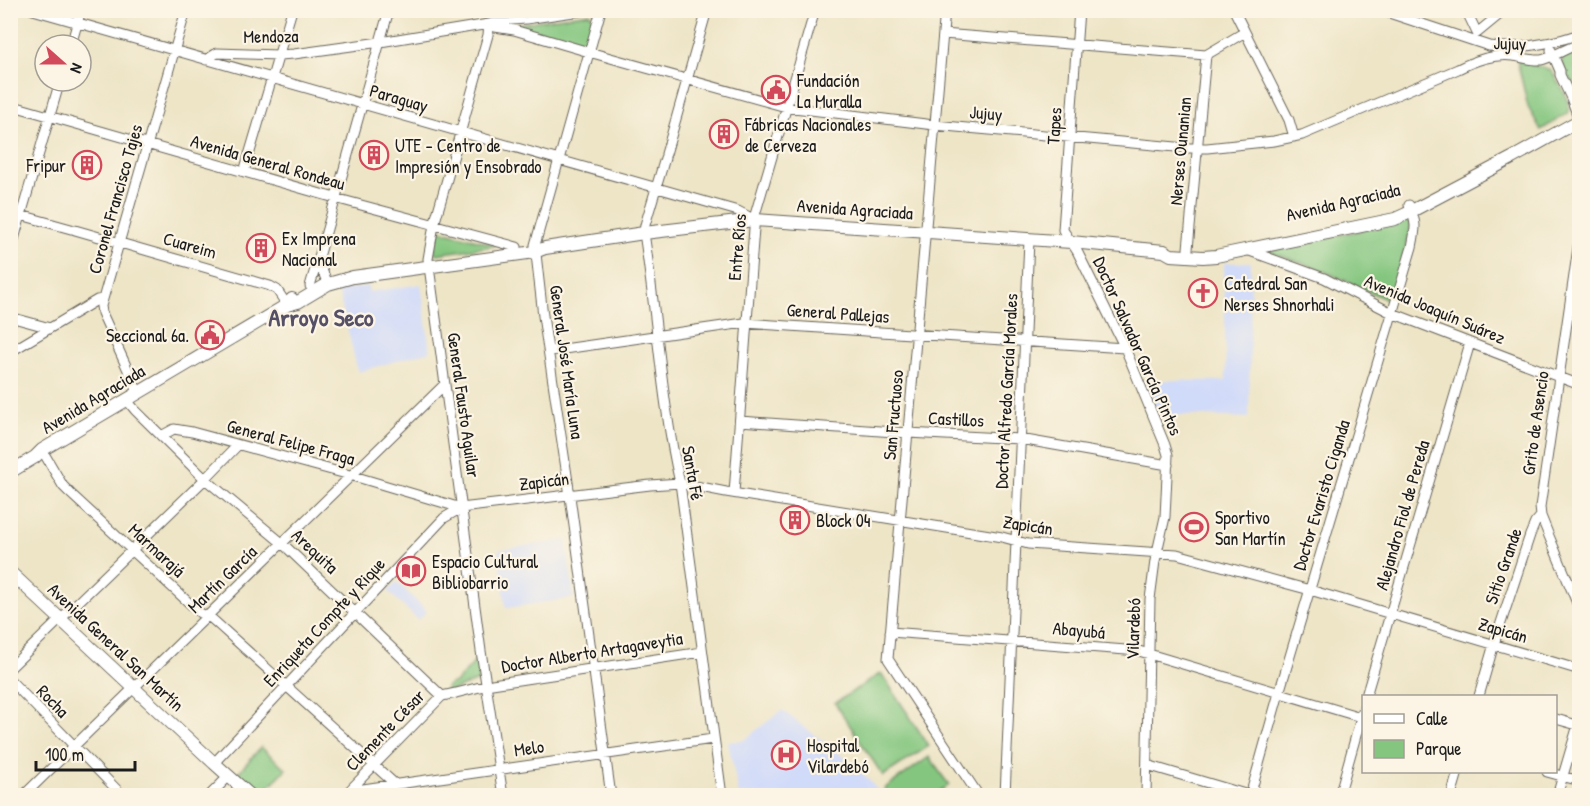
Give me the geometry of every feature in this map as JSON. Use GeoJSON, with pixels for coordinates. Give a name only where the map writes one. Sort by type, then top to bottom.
{"type":"FeatureCollection","features":[{"type":"Feature","properties":{"kind":"main road","name":"Avenida Agraciada"},"geometry":{"type":"LineString","coordinates":[[428,263],[754,220],[1071,242],[1203,257],[1388,220],[1579,116]]}},
{"type":"Feature","properties":{"kind":"main road","name":"Avenida Agraciada"},"geometry":{"type":"LineString","coordinates":[[1164,251],[1172,248],[1211,250],[1411,208]]}},
{"type":"Feature","properties":{"kind":"main road","name":"Avenida Agraciada"},"geometry":{"type":"LineString","coordinates":[[286,305],[295,295],[310,286],[327,281],[517,247],[538,248]]}},
{"type":"Feature","properties":{"kind":"main road","name":"Avenida Agraciada"},"geometry":{"type":"LineString","coordinates":[[10,472],[126,399],[286,305],[298,302],[327,281]]}},
{"type":"Feature","properties":{"kind":"main road","name":"Avenida Agraciada"},"geometry":{"type":"LineString","coordinates":[[10,464],[31,452],[42,450]]}},
{"type":"Feature","properties":{"kind":"main road","name":"Avenida General San Martín"},"geometry":{"type":"LineString","coordinates":[[10,572],[251,795]]}},
{"type":"Feature","properties":{"kind":"street","name":"Paraguay"},"geometry":{"type":"LineString","coordinates":[[33,10],[738,212],[754,220]]}},
{"type":"Feature","properties":{"kind":"street"},"geometry":{"type":"LineString","coordinates":[[74,33],[81,10]]}},
{"type":"Feature","properties":{"kind":"street","name":"Coronel Francisco Tajes"},"geometry":{"type":"LineString","coordinates":[[138,392],[102,314],[101,306],[186,10]]}},
{"type":"Feature","properties":{"kind":"street"},"geometry":{"type":"LineString","coordinates":[[244,172],[292,10]]}},
{"type":"Feature","properties":{"kind":"street"},"geometry":{"type":"LineString","coordinates":[[310,286],[389,10]]}},
{"type":"Feature","properties":{"kind":"street","name":"Mendoza"},"geometry":{"type":"LineString","coordinates":[[206,60],[217,53],[279,55],[314,52],[499,21],[587,10]]}},
{"type":"Feature","properties":{"kind":"street","name":"General José María Luna"},"geometry":{"type":"LineString","coordinates":[[601,10],[558,161],[538,248],[610,795]]}},
{"type":"Feature","properties":{"kind":"street","name":"Santa Fé"},"geometry":{"type":"LineString","coordinates":[[707,10],[644,233],[670,436],[680,483],[722,795]]}},
{"type":"Feature","properties":{"kind":"street","name":"Entre Ríos"},"geometry":{"type":"LineString","coordinates":[[734,493],[754,220],[815,10]]}},
{"type":"Feature","properties":{"kind":"street","name":"San Fructuoso"},"geometry":{"type":"LineString","coordinates":[[945,10],[888,659],[980,795]]}},
{"type":"Feature","properties":{"kind":"street","name":"Tapes"},"geometry":{"type":"LineString","coordinates":[[1071,242],[1063,230],[1079,10]]}},
{"type":"Feature","properties":{"kind":"street"},"geometry":{"type":"LineString","coordinates":[[1234,10],[1289,120],[1294,137]]}},
{"type":"Feature","properties":{"kind":"street"},"geometry":{"type":"LineString","coordinates":[[1380,10],[1476,37],[1490,46],[1547,43],[1580,34]]}},
{"type":"Feature","properties":{"kind":"street"},"geometry":{"type":"LineString","coordinates":[[1466,10],[1476,37]]}},
{"type":"Feature","properties":{"kind":"street"},"geometry":{"type":"LineString","coordinates":[[1476,37],[1505,10]]}},
{"type":"Feature","properties":{"kind":"street","name":"Jujuy"},"geometry":{"type":"LineString","coordinates":[[489,24],[786,107],[934,125],[1197,148],[1274,141],[1308,133],[1475,60],[1509,56],[1543,60]]}},
{"type":"Feature","properties":{"kind":"street","name":"General Fausto Aguilar"},"geometry":{"type":"LineString","coordinates":[[489,24],[488,35],[434,225],[428,263],[503,795]]}},
{"type":"Feature","properties":{"kind":"street"},"geometry":{"type":"LineString","coordinates":[[943,34],[1206,55],[1245,32]]}},
{"type":"Feature","properties":{"kind":"street","name":"Jujuy"},"geometry":{"type":"LineString","coordinates":[[1475,60],[1476,37]]}},
{"type":"Feature","properties":{"kind":"street"},"geometry":{"type":"LineString","coordinates":[[1547,43],[1554,54],[1560,75],[1579,116]]}},
{"type":"Feature","properties":{"kind":"street"},"geometry":{"type":"LineString","coordinates":[[1543,60],[1547,43]]}},
{"type":"Feature","properties":{"kind":"street"},"geometry":{"type":"LineString","coordinates":[[1543,60],[1580,44]]}},
{"type":"Feature","properties":{"kind":"street","name":"Nerses Ounanian"},"geometry":{"type":"LineString","coordinates":[[1188,249],[1206,55]]}},
{"type":"Feature","properties":{"kind":"street"},"geometry":{"type":"LineString","coordinates":[[1543,60],[1560,75]]}},
{"type":"Feature","properties":{"kind":"street"},"geometry":{"type":"LineString","coordinates":[[10,253],[57,93]]}},
{"type":"Feature","properties":{"kind":"street","name":"Avenida General Rondeau"},"geometry":{"type":"LineString","coordinates":[[10,105],[335,198],[517,247]]}},
{"type":"Feature","properties":{"kind":"street","name":"Doctor Evaristo Ciganda"},"geometry":{"type":"LineString","coordinates":[[1250,795],[1278,693],[1412,247],[1416,221],[1411,208]]}},
{"type":"Feature","properties":{"kind":"street","name":"Cuareim"},"geometry":{"type":"LineString","coordinates":[[10,212],[270,286],[278,290],[286,305]]}},
{"type":"Feature","properties":{"kind":"street","name":"Grito de Asencio"},"geometry":{"type":"LineString","coordinates":[[1580,234],[1541,494],[1541,516],[1580,610]]}},
{"type":"Feature","properties":{"kind":"street","name":"Doctor Alfredo García Morales"},"geometry":{"type":"LineString","coordinates":[[1005,795],[1029,240]]}},
{"type":"Feature","properties":{"kind":"street","name":"Doctor Salvador García Pintos"},"geometry":{"type":"LineString","coordinates":[[1071,242],[1125,348],[1165,445],[1168,465]]}},
{"type":"Feature","properties":{"kind":"street","name":"Avenida Joaquín Suárez"},"geometry":{"type":"LineString","coordinates":[[1245,250],[1324,278],[1392,312],[1580,385]]}},
{"type":"Feature","properties":{"kind":"street"},"geometry":{"type":"LineString","coordinates":[[319,257],[327,281]]}},
{"type":"Feature","properties":{"kind":"street"},"geometry":{"type":"LineString","coordinates":[[10,352],[102,299]]}},
{"type":"Feature","properties":{"kind":"street"},"geometry":{"type":"LineString","coordinates":[[1568,313],[1578,314]]}},
{"type":"Feature","properties":{"kind":"street"},"geometry":{"type":"LineString","coordinates":[[10,317],[50,328]]}},
{"type":"Feature","properties":{"kind":"street","name":"General Pallejas"},"geometry":{"type":"LineString","coordinates":[[550,351],[747,323],[1125,348]]}},
{"type":"Feature","properties":{"kind":"street","name":"Alejandro Fiol de Pereda"},"geometry":{"type":"LineString","coordinates":[[1366,695],[1470,343]]}},
{"type":"Feature","properties":{"kind":"street","name":"Martín García"},"geometry":{"type":"LineString","coordinates":[[22,795],[444,385]]}},
{"type":"Feature","properties":{"kind":"street"},"geometry":{"type":"LineString","coordinates":[[126,399],[161,436]]}},
{"type":"Feature","properties":{"kind":"street","name":"Castillos"},"geometry":{"type":"LineString","coordinates":[[740,421],[1020,439],[1168,465]]}},
{"type":"Feature","properties":{"kind":"street","name":"General Felipe Fraga"},"geometry":{"type":"LineString","coordinates":[[161,436],[168,431],[180,429],[461,508]]}},
{"type":"Feature","properties":{"kind":"street","name":"Arequita"},"geometry":{"type":"LineString","coordinates":[[161,436],[205,479],[282,543],[442,696]]}},
{"type":"Feature","properties":{"kind":"street"},"geometry":{"type":"LineString","coordinates":[[10,668],[238,445]]}},
{"type":"Feature","properties":{"kind":"street","name":"Marmarajá"},"geometry":{"type":"LineString","coordinates":[[42,450],[63,486],[200,613],[212,619],[396,784]]}},
{"type":"Feature","properties":{"kind":"street","name":"Vilardebó"},"geometry":{"type":"LineString","coordinates":[[1146,795],[1150,592],[1165,517],[1168,465]]}},
{"type":"Feature","properties":{"kind":"street","name":"Zapicán"},"geometry":{"type":"LineString","coordinates":[[461,508],[650,484],[680,483],[1028,544],[1177,554],[1310,590],[1580,670]]}},
{"type":"Feature","properties":{"kind":"street"},"geometry":{"type":"LineString","coordinates":[[443,503],[446,511],[444,519]]}},
{"type":"Feature","properties":{"kind":"street","name":"Enriqueta Compte y Rique"},"geometry":{"type":"LineString","coordinates":[[214,763],[444,519],[461,508]]}},
{"type":"Feature","properties":{"kind":"street","name":"Sitio Grande"},"geometry":{"type":"LineString","coordinates":[[1479,695],[1530,535],[1541,516]]}},
{"type":"Feature","properties":{"kind":"street","name":"Abayubá"},"geometry":{"type":"LineString","coordinates":[[890,632],[1140,651],[1278,693],[1362,714]]}},
{"type":"Feature","properties":{"kind":"street","name":"Doctor Alberto Artagaveytia"},"geometry":{"type":"LineString","coordinates":[[486,685],[702,652]]}},
{"type":"Feature","properties":{"kind":"street","name":"Rocha"},"geometry":{"type":"LineString","coordinates":[[10,680],[123,795]]}},
{"type":"Feature","properties":{"kind":"street","name":"Clemente César"},"geometry":{"type":"LineString","coordinates":[[346,793],[442,696],[486,685]]}},
{"type":"Feature","properties":{"kind":"street"},"geometry":{"type":"LineString","coordinates":[[1339,795],[1362,717]]}},
{"type":"Feature","properties":{"kind":"street"},"geometry":{"type":"LineString","coordinates":[[1557,719],[1578,721],[1557,795]]}},
{"type":"Feature","properties":{"kind":"street","name":"Melo"},"geometry":{"type":"LineString","coordinates":[[346,793],[713,739]]}},
{"type":"Feature","properties":{"kind":"street"},"geometry":{"type":"LineString","coordinates":[[1147,765],[1250,795]]}},
{"type":"Feature","properties":{"kind":"street"},"geometry":{"type":"LineString","coordinates":[[1451,795],[1457,773]]}},
{"type":"Feature","properties":{"kind":"street"},"geometry":{"type":"LineString","coordinates":[[1553,773],[1580,781]]}},
{"type":"Feature","properties":{"kind":"street"},"geometry":{"type":"LineString","coordinates":[[209,795],[229,776]]}},
{"type":"Feature","properties":{"kind":"shaded area"},"geometry":{"type":"Polygon","coordinates":[[[1251,262],[1249,418],[1159,414],[1143,380],[1226,381],[1224,263],[1251,262]]]}},
{"type":"Feature","properties":{"kind":"shaded area"},"geometry":{"type":"Polygon","coordinates":[[[421,284],[430,351],[358,372],[338,290],[368,286],[369,292],[421,284]]]}},
{"type":"Feature","properties":{"kind":"shaded area"},"geometry":{"type":"Polygon","coordinates":[[[566,540],[574,598],[506,608],[498,550],[566,540]]]}},
{"type":"Feature","properties":{"kind":"shaded area"},"geometry":{"type":"Polygon","coordinates":[[[397,582],[427,611],[418,620],[388,591],[397,582]]]}},
{"type":"Feature","properties":{"kind":"shaded area","name":"Hospital Vilardebó"},"geometry":{"type":"Polygon","coordinates":[[[782,710],[858,768],[882,795],[739,795],[728,742],[744,740],[782,710]]]}},
{"type":"Feature","properties":{"kind":"green space"},"geometry":{"type":"Polygon","coordinates":[[[589,13],[593,21],[585,43],[515,26],[517,24],[589,13]]]}},
{"type":"Feature","properties":{"kind":"green space"},"geometry":{"type":"Polygon","coordinates":[[[1579,47],[1579,97],[1564,71],[1562,55],[1579,47]]]}},
{"type":"Feature","properties":{"kind":"green space"},"geometry":{"type":"Polygon","coordinates":[[[1517,60],[1551,70],[1567,98],[1569,109],[1567,114],[1541,130],[1528,107],[1517,60]]]}},
{"type":"Feature","properties":{"kind":"green space"},"geometry":{"type":"Polygon","coordinates":[[[1407,220],[1411,223],[1410,233],[1391,297],[1388,300],[1317,268],[1266,251],[1407,220]]]}},
{"type":"Feature","properties":{"kind":"green space"},"geometry":{"type":"Polygon","coordinates":[[[438,230],[494,246],[437,254],[434,252],[438,230]]]}},
{"type":"Feature","properties":{"kind":"green space"},"geometry":{"type":"Polygon","coordinates":[[[478,658],[480,675],[478,681],[447,691],[446,688],[455,683],[478,658]]]}},
{"type":"Feature","properties":{"kind":"green space"},"geometry":{"type":"Polygon","coordinates":[[[881,673],[929,746],[883,776],[835,703],[881,673]]]}},
{"type":"Feature","properties":{"kind":"green space"},"geometry":{"type":"Polygon","coordinates":[[[261,747],[286,769],[260,796],[237,774],[261,747]]]}},
{"type":"Feature","properties":{"kind":"green space"},"geometry":{"type":"Polygon","coordinates":[[[929,757],[949,785],[934,795],[889,795],[884,789],[929,757]]]}},
{"type":"Feature","properties":{"kind":"railway"},"geometry":{"type":"LineString","coordinates":[[443,10],[487,16],[562,10]]}},
{"type":"Feature","properties":{"kind":"place","name":"Fundación La Muralla"},"geometry":{"type":"Point","coordinates":[776,90]}},
{"type":"Feature","properties":{"kind":"place","name":"Fábricas Nacionales de Cerveza"},"geometry":{"type":"Point","coordinates":[724,134]}},
{"type":"Feature","properties":{"kind":"place","name":"UTE - Centro de Impresión y Ensobrado"},"geometry":{"type":"Point","coordinates":[374,155]}},
{"type":"Feature","properties":{"kind":"place","name":"Fripur"},"geometry":{"type":"Point","coordinates":[87,165]}},
{"type":"Feature","properties":{"kind":"place","name":"Ex Imprena Nacional"},"geometry":{"type":"Point","coordinates":[261,248]}},
{"type":"Feature","properties":{"kind":"place","name":"Catedral San Nerses Shnorhali"},"geometry":{"type":"Point","coordinates":[1203,293]}},
{"type":"Feature","properties":{"kind":"place","name":"Seccional 6a."},"geometry":{"type":"Point","coordinates":[210,335]}},
{"type":"Feature","properties":{"kind":"place","name":"Block 04"},"geometry":{"type":"Point","coordinates":[795,520]}},
{"type":"Feature","properties":{"kind":"place","name":"Sportivo San Martín"},"geometry":{"type":"Point","coordinates":[1194,527]}},
{"type":"Feature","properties":{"kind":"place","name":"Espacio Cultural Bibliobarrio"},"geometry":{"type":"Point","coordinates":[411,571]}},
{"type":"Feature","properties":{"kind":"place","name":"Hospital Vilardebó"},"geometry":{"type":"Point","coordinates":[786,755]}},
{"type":"Feature","properties":{"kind":"district","name":"Arroyo Seco"},"geometry":{"type":"Point","coordinates":[321,317]}}]}
